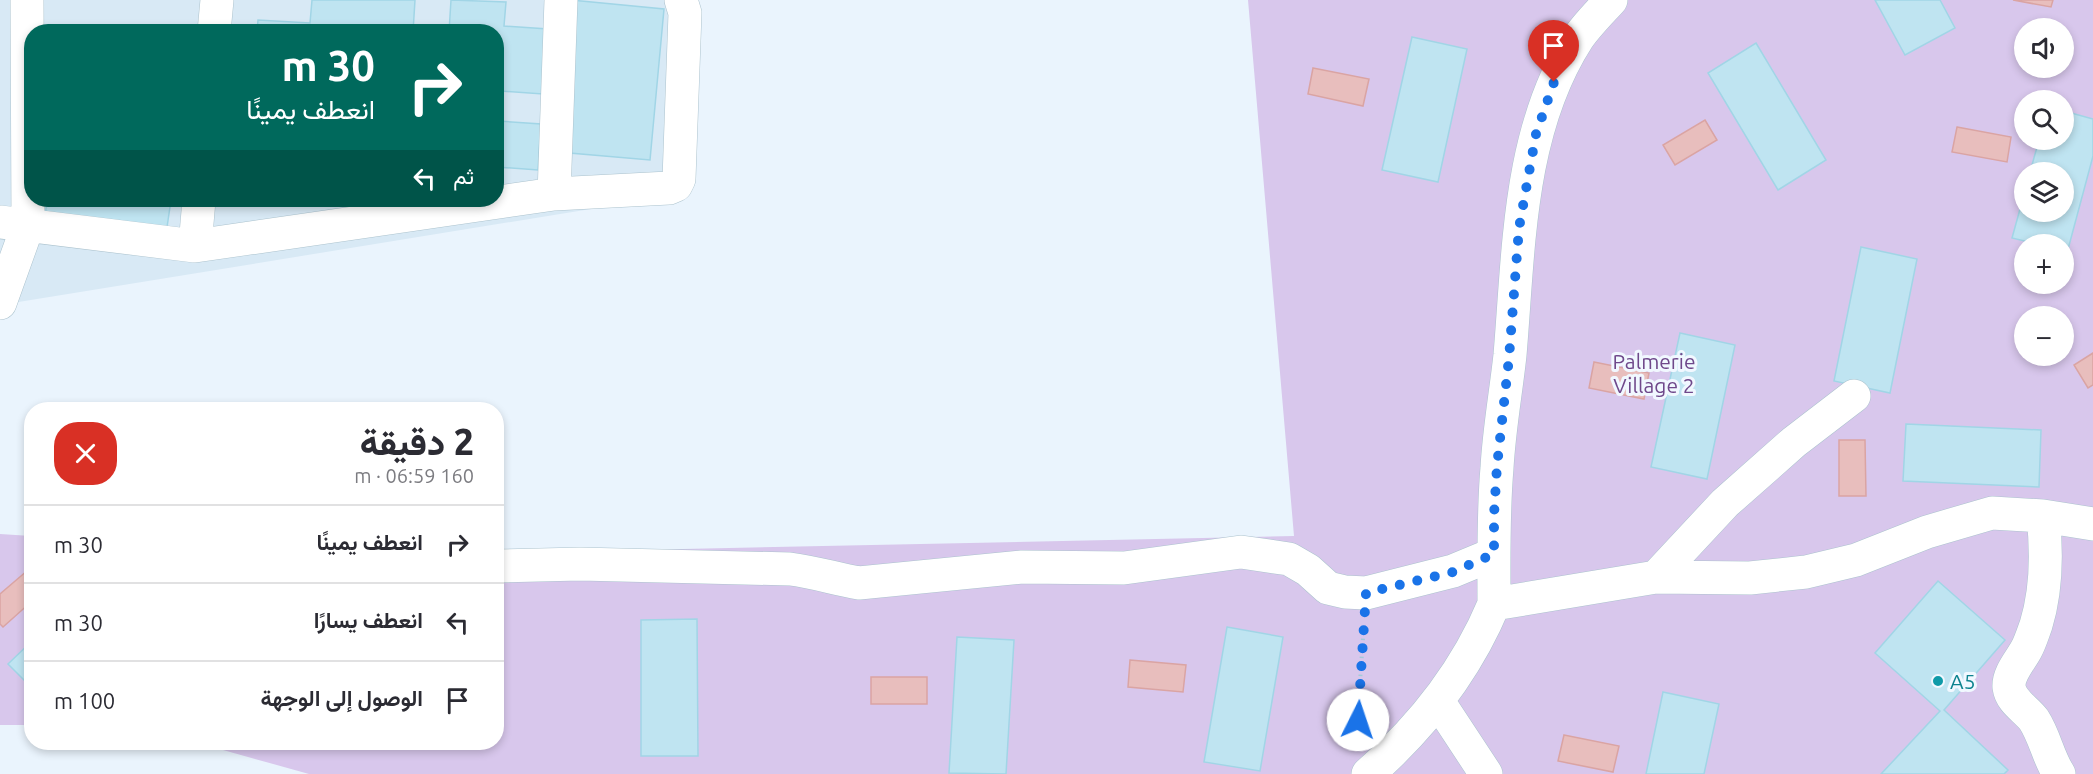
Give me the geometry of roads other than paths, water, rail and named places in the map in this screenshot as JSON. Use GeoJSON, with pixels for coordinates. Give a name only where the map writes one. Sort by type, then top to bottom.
{"type":"FeatureCollection","features":[{"type":"Feature","properties":{"kind":"street"},"geometry":{"type":"LineString","coordinates":[[26,24],[27,0]]}},
{"type":"Feature","properties":{"kind":"street"},"geometry":{"type":"LineString","coordinates":[[215,24],[217,0]]}},
{"type":"Feature","properties":{"kind":"street"},"geometry":{"type":"LineString","coordinates":[[554,194],[561,0]]}},
{"type":"Feature","properties":{"kind":"street"},"geometry":{"type":"LineString","coordinates":[[504,201],[554,194],[662,189],[676,185],[680,179],[685,13],[681,0]]}},
{"type":"Feature","properties":{"kind":"street"},"geometry":{"type":"LineString","coordinates":[[1370,772],[1397,748],[1438,701],[1483,631],[1494,604],[1494,515],[1497,466],[1509,358],[1519,228],[1536,134],[1554,82],[1579,37],[1611,0]]}},
{"type":"Feature","properties":{"kind":"street"},"geometry":{"type":"LineString","coordinates":[[0,303],[14,224],[24,52]]}},
{"type":"Feature","properties":{"kind":"street"},"geometry":{"type":"LineString","coordinates":[[195,246],[198,207]]}},
{"type":"Feature","properties":{"kind":"street"},"geometry":{"type":"LineString","coordinates":[[14,224],[195,246],[464,207]]}},
{"type":"Feature","properties":{"kind":"street"},"geometry":{"type":"LineString","coordinates":[[1656,577],[1725,503],[1794,442],[1854,396]]}},
{"type":"Feature","properties":{"kind":"street"},"geometry":{"type":"LineString","coordinates":[[1494,604],[1656,577],[1750,578],[1806,572],[1856,560],[1927,532],[1992,513],[2043,516],[2093,524]]}},
{"type":"Feature","properties":{"kind":"street"},"geometry":{"type":"LineString","coordinates":[[2043,516],[2046,545],[2041,604],[2026,649],[2015,668],[2009,686],[2012,697],[2032,718],[2059,774]]}},
{"type":"Feature","properties":{"kind":"street"},"geometry":{"type":"LineString","coordinates":[[504,566],[579,564],[790,569],[859,583],[1022,567],[1124,568],[1240,552],[1289,559],[1308,570],[1328,588],[1366,593],[1453,572],[1494,554]]}},
{"type":"Feature","properties":{"kind":"street"},"geometry":{"type":"LineString","coordinates":[[1438,701],[1486,774]]}},
{"type":"Feature","properties":{"kind":"place","name":"A5"},"geometry":{"type":"Point","coordinates":[1938,681]}},
{"type":"Feature","properties":{"kind":"park label","name":"Palmerie Village 2"},"geometry":{"type":"Point","coordinates":[1654,373]}}]}
